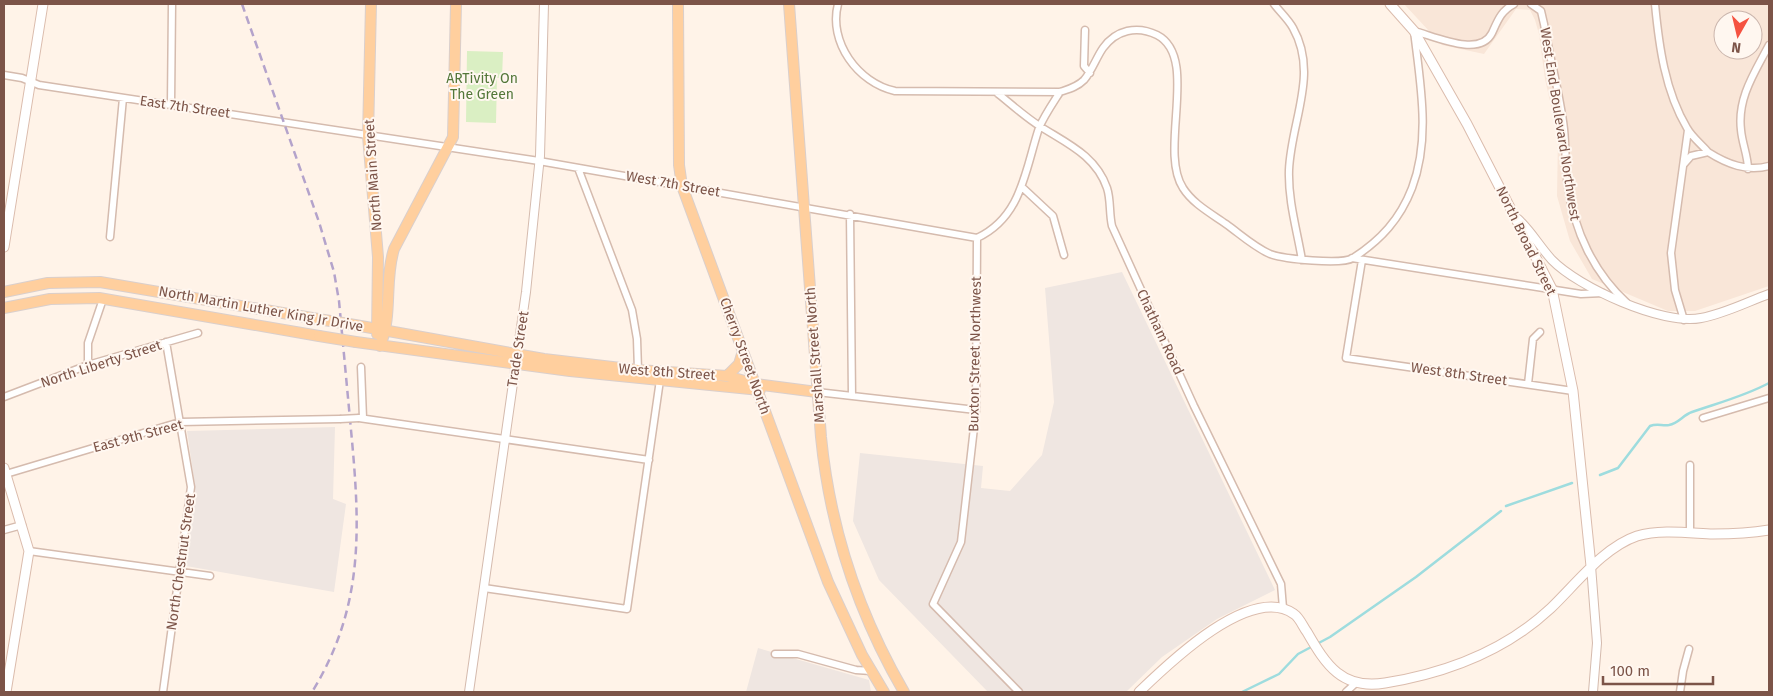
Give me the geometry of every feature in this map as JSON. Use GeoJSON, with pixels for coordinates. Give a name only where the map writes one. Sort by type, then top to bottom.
{"type":"FeatureCollection","features":[{"type":"Feature","properties":{"kind":"main road"},"geometry":{"type":"LineString","coordinates":[[4,247],[7,211],[31,82],[43,4]]}},
{"type":"Feature","properties":{"kind":"main road","name":"North Main Street"},"geometry":{"type":"LineString","coordinates":[[371,4],[368,136],[377,235],[376,329],[380,346]]}},
{"type":"Feature","properties":{"kind":"main road"},"geometry":{"type":"LineString","coordinates":[[380,346],[386,331],[390,262],[399,236],[448,149],[454,133],[456,4]]}},
{"type":"Feature","properties":{"kind":"main road","name":"Cherry Street North"},"geometry":{"type":"LineString","coordinates":[[678,4],[679,165],[682,186],[828,582],[850,630],[884,692]]}},
{"type":"Feature","properties":{"kind":"main road","name":"Marshall Street North"},"geometry":{"type":"LineString","coordinates":[[789,4],[817,392],[826,477],[843,553],[871,628],[904,692]]}},
{"type":"Feature","properties":{"kind":"main road","name":"North Broad Street"},"geometry":{"type":"LineString","coordinates":[[1390,4],[1414,30],[1516,217],[1522,234],[1552,289],[1573,391],[1591,566]]}},
{"type":"Feature","properties":{"kind":"main road"},"geometry":{"type":"LineString","coordinates":[[377,235],[387,240],[399,236]]}},
{"type":"Feature","properties":{"kind":"main road","name":"North Martin Luther King Jr Drive"},"geometry":{"type":"LineString","coordinates":[[4,292],[48,283],[100,282],[355,325],[516,359]]}},
{"type":"Feature","properties":{"kind":"main road","name":"North Martin Luther King Jr Drive"},"geometry":{"type":"LineString","coordinates":[[4,308],[62,298],[103,299],[380,346],[516,359]]}},
{"type":"Feature","properties":{"kind":"main road"},"geometry":{"type":"LineString","coordinates":[[728,376],[739,364],[743,352]]}},
{"type":"Feature","properties":{"kind":"main road","name":"West 8th Street"},"geometry":{"type":"LineString","coordinates":[[516,359],[728,376],[756,387]]}},
{"type":"Feature","properties":{"kind":"main road","name":"West 8th Street"},"geometry":{"type":"LineString","coordinates":[[516,359],[660,380],[817,392]]}},
{"type":"Feature","properties":{"kind":"main road"},"geometry":{"type":"LineString","coordinates":[[5,471],[29,551],[6,692]]}},
{"type":"Feature","properties":{"kind":"main road"},"geometry":{"type":"LineString","coordinates":[[1139,692],[1172,661],[1223,625],[1259,607],[1283,608],[1296,615],[1316,650],[1331,669],[1347,679],[1357,682],[1386,683],[1458,665],[1489,652],[1518,636],[1536,621],[1591,566],[1625,541],[1639,535],[1729,534],[1769,530]]}},
{"type":"Feature","properties":{"kind":"street"},"geometry":{"type":"LineString","coordinates":[[171,104],[172,4]]}},
{"type":"Feature","properties":{"kind":"street","name":"Trade Street"},"geometry":{"type":"LineString","coordinates":[[469,692],[526,292],[539,161],[544,4]]}},
{"type":"Feature","properties":{"kind":"street"},"geometry":{"type":"LineString","coordinates":[[838,4],[836,18],[839,38],[851,61],[876,84],[895,91],[1060,92],[1076,86],[1090,73],[1104,48],[1123,32],[1143,30],[1164,40],[1176,60],[1175,160],[1183,189],[1200,205],[1262,250],[1271,254],[1302,260],[1352,258],[1581,294],[1603,294]]}},
{"type":"Feature","properties":{"kind":"street"},"geometry":{"type":"LineString","coordinates":[[1274,4],[1293,28],[1304,66],[1304,90],[1292,135],[1289,171],[1289,195],[1302,260]]}},
{"type":"Feature","properties":{"kind":"street"},"geometry":{"type":"LineString","coordinates":[[1352,258],[1392,226],[1406,203],[1418,164],[1422,122],[1414,30],[1455,43],[1481,45],[1487,41],[1502,12],[1514,4]]}},
{"type":"Feature","properties":{"kind":"street","name":"West End Boulevard Northwest"},"geometry":{"type":"LineString","coordinates":[[1531,4],[1541,11],[1544,24],[1564,129],[1568,186],[1576,225],[1588,252],[1606,280],[1628,303]]}},
{"type":"Feature","properties":{"kind":"street"},"geometry":{"type":"LineString","coordinates":[[1655,4],[1662,56],[1672,92],[1688,130],[1708,152],[1720,160],[1748,169],[1769,166]]}},
{"type":"Feature","properties":{"kind":"street"},"geometry":{"type":"LineString","coordinates":[[1085,30],[1084,66],[1090,73]]}},
{"type":"Feature","properties":{"kind":"street"},"geometry":{"type":"LineString","coordinates":[[1748,169],[1741,131],[1741,104],[1751,79],[1769,45]]}},
{"type":"Feature","properties":{"kind":"street","name":"East 7th Street"},"geometry":{"type":"LineString","coordinates":[[4,75],[39,85],[368,136]]}},
{"type":"Feature","properties":{"kind":"street","name":"Chatham Road"},"geometry":{"type":"LineString","coordinates":[[996,92],[1040,126],[1084,154],[1097,168],[1104,180],[1109,199],[1112,226],[1194,406],[1281,584],[1283,608]]}},
{"type":"Feature","properties":{"kind":"street"},"geometry":{"type":"LineString","coordinates":[[977,238],[990,232],[1002,220],[1022,188],[1040,126],[1060,92]]}},
{"type":"Feature","properties":{"kind":"street"},"geometry":{"type":"LineString","coordinates":[[110,237],[123,98]]}},
{"type":"Feature","properties":{"kind":"street"},"geometry":{"type":"LineString","coordinates":[[1684,320],[1675,290],[1671,253],[1688,130]]}},
{"type":"Feature","properties":{"kind":"street","name":"West 7th Street"},"geometry":{"type":"LineString","coordinates":[[368,136],[539,161],[850,214],[977,238]]}},
{"type":"Feature","properties":{"kind":"street"},"geometry":{"type":"LineString","coordinates":[[1684,164],[1691,156],[1708,152]]}},
{"type":"Feature","properties":{"kind":"street"},"geometry":{"type":"LineString","coordinates":[[578,168],[632,310],[637,339],[638,370]]}},
{"type":"Feature","properties":{"kind":"street"},"geometry":{"type":"LineString","coordinates":[[1022,188],[1053,216],[1064,255]]}},
{"type":"Feature","properties":{"kind":"street"},"geometry":{"type":"LineString","coordinates":[[850,214],[852,396]]}},
{"type":"Feature","properties":{"kind":"street"},"geometry":{"type":"LineString","coordinates":[[1516,217],[1552,260],[1566,272],[1603,294],[1666,318],[1684,320],[1701,318],[1769,294]]}},
{"type":"Feature","properties":{"kind":"street","name":"Buxton Street Northwest"},"geometry":{"type":"LineString","coordinates":[[977,238],[976,410],[961,542],[933,604],[1019,692]]}},
{"type":"Feature","properties":{"kind":"street","name":"West 8th Street"},"geometry":{"type":"LineString","coordinates":[[1362,260],[1346,358],[1573,391]]}},
{"type":"Feature","properties":{"kind":"street"},"geometry":{"type":"LineString","coordinates":[[88,365],[88,343],[103,299]]}},
{"type":"Feature","properties":{"kind":"street"},"geometry":{"type":"LineString","coordinates":[[1528,384],[1534,339],[1540,332]]}},
{"type":"Feature","properties":{"kind":"street","name":"North Liberty Street"},"geometry":{"type":"LineString","coordinates":[[4,397],[88,365],[198,333]]}},
{"type":"Feature","properties":{"kind":"street","name":"North Chestnut Street"},"geometry":{"type":"LineString","coordinates":[[163,692],[191,487],[166,342]]}},
{"type":"Feature","properties":{"kind":"street"},"geometry":{"type":"LineString","coordinates":[[361,367],[361,418]]}},
{"type":"Feature","properties":{"kind":"street"},"geometry":{"type":"LineString","coordinates":[[484,588],[627,609],[660,380]]}},
{"type":"Feature","properties":{"kind":"street","name":"West 8th Street"},"geometry":{"type":"LineString","coordinates":[[817,392],[976,410]]}},
{"type":"Feature","properties":{"kind":"street"},"geometry":{"type":"LineString","coordinates":[[1703,418],[1729,412],[1769,398]]}},
{"type":"Feature","properties":{"kind":"street","name":"East 9th Street"},"geometry":{"type":"LineString","coordinates":[[5,471],[180,422],[361,418],[649,460]]}},
{"type":"Feature","properties":{"kind":"street"},"geometry":{"type":"LineString","coordinates":[[1690,465],[1690,533]]}},
{"type":"Feature","properties":{"kind":"street"},"geometry":{"type":"LineString","coordinates":[[4,530],[22,525]]}},
{"type":"Feature","properties":{"kind":"street"},"geometry":{"type":"LineString","coordinates":[[29,551],[210,576]]}},
{"type":"Feature","properties":{"kind":"street"},"geometry":{"type":"LineString","coordinates":[[1591,566],[1597,643],[1592,692]]}},
{"type":"Feature","properties":{"kind":"street"},"geometry":{"type":"LineString","coordinates":[[1680,692],[1689,649]]}},
{"type":"Feature","properties":{"kind":"street"},"geometry":{"type":"LineString","coordinates":[[775,654],[798,654],[856,670],[871,671]]}},
{"type":"Feature","properties":{"kind":"street"},"geometry":{"type":"LineString","coordinates":[[1346,692],[1357,682]]}},
{"type":"Feature","properties":{"kind":"shaded area"},"geometry":{"type":"Polygon","coordinates":[[[1404,4],[1769,4],[1769,286],[1695,311],[1668,311],[1592,279],[1570,241],[1557,196],[1558,137],[1545,79],[1539,34],[1530,10],[1516,9],[1484,54],[1442,45],[1404,4]]]}},
{"type":"Feature","properties":{"kind":"shaded area"},"geometry":{"type":"Polygon","coordinates":[[[1122,272],[1275,590],[1217,619],[1162,657],[1126,692],[988,692],[879,580],[853,521],[860,453],[983,466],[981,488],[1010,491],[1042,455],[1054,402],[1045,288],[1122,272]]]}},
{"type":"Feature","properties":{"kind":"shaded area"},"geometry":{"type":"Polygon","coordinates":[[[335,427],[333,499],[346,504],[334,592],[186,566],[195,486],[187,431],[335,427]]]}},
{"type":"Feature","properties":{"kind":"shaded area"},"geometry":{"type":"Polygon","coordinates":[[[758,648],[869,680],[871,692],[746,692],[758,648]]]}},
{"type":"Feature","properties":{"kind":"green space","name":"ARTivity On The Green"},"geometry":{"type":"Polygon","coordinates":[[[467,51],[503,52],[502,78],[497,78],[496,123],[466,122],[467,51]]]}},
{"type":"Feature","properties":{"kind":"waterway"},"geometry":{"type":"LineString","coordinates":[[1600,475],[1618,468],[1650,426],[1672,424],[1689,413],[1741,396],[1769,383]]}},
{"type":"Feature","properties":{"kind":"waterway"},"geometry":{"type":"LineString","coordinates":[[1506,506],[1572,483]]}},
{"type":"Feature","properties":{"kind":"waterway"},"geometry":{"type":"LineString","coordinates":[[1242,692],[1279,674],[1298,654],[1330,637],[1416,577],[1501,511]]}},
{"type":"Feature","properties":{"kind":"railway"},"geometry":{"type":"LineString","coordinates":[[242,4],[319,222],[334,272],[339,301],[354,465],[357,532],[355,565],[350,597],[342,628],[329,660],[312,692]]}}]}
